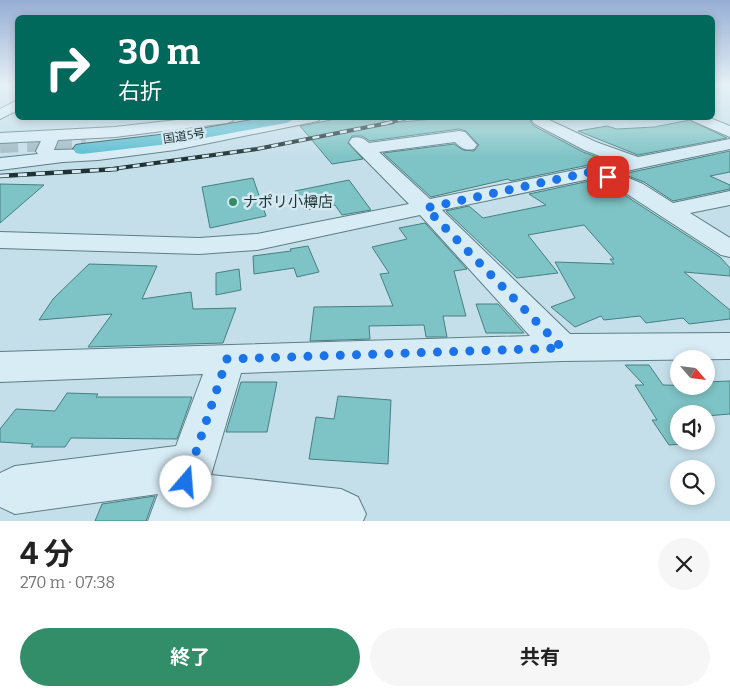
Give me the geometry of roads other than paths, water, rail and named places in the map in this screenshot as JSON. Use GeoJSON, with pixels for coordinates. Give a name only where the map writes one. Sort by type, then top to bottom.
{"type":"FeatureCollection","features":[{"type":"Feature","properties":{"kind":"highway","name":"国道5号"},"geometry":{"type":"LineString","coordinates":[[246,120],[84,145],[177,138],[275,120]]}},
{"type":"Feature","properties":{"kind":"street"},"geometry":{"type":"LineString","coordinates":[[25,138],[49,120]]}},
{"type":"Feature","properties":{"kind":"street"},"geometry":{"type":"LineString","coordinates":[[0,138],[50,137],[160,122],[193,120]]}},
{"type":"Feature","properties":{"kind":"street"},"geometry":{"type":"LineString","coordinates":[[0,164],[190,143],[303,120]]}},
{"type":"Feature","properties":{"kind":"street"},"geometry":{"type":"LineString","coordinates":[[703,120],[730,132]]}},
{"type":"Feature","properties":{"kind":"street"},"geometry":{"type":"LineString","coordinates":[[540,121],[590,146],[635,163]]}},
{"type":"Feature","properties":{"kind":"street"},"geometry":{"type":"LineString","coordinates":[[468,144],[458,136],[362,146],[426,208],[562,348]]}},
{"type":"Feature","properties":{"kind":"street"},"geometry":{"type":"LineString","coordinates":[[50,137],[45,151],[48,155],[61,157]]}},
{"type":"Feature","properties":{"kind":"street"},"geometry":{"type":"LineString","coordinates":[[0,240],[226,246],[276,239],[730,144]]}},
{"type":"Feature","properties":{"kind":"street"},"geometry":{"type":"LineString","coordinates":[[595,171],[635,189],[730,249]]}},
{"type":"Feature","properties":{"kind":"street"},"geometry":{"type":"LineString","coordinates":[[670,211],[730,198]]}},
{"type":"Feature","properties":{"kind":"street"},"geometry":{"type":"LineString","coordinates":[[0,366],[562,348],[730,346]]}},
{"type":"Feature","properties":{"kind":"street"},"geometry":{"type":"LineString","coordinates":[[182,495],[227,359]]}},
{"type":"Feature","properties":{"kind":"street"},"geometry":{"type":"LineString","coordinates":[[15,490],[182,495],[341,514]]}},
{"type":"Feature","properties":{"kind":"tunnel"},"geometry":{"type":"LineString","coordinates":[[0,144],[86,141]]}},
{"type":"Feature","properties":{"kind":"railway"},"geometry":{"type":"LineString","coordinates":[[387,123],[400,120]]}},
{"type":"Feature","properties":{"kind":"railway"},"geometry":{"type":"LineString","coordinates":[[109,170],[257,149],[393,122]]}},
{"type":"Feature","properties":{"kind":"railway"},"geometry":{"type":"LineString","coordinates":[[109,170],[117,169]]}},
{"type":"Feature","properties":{"kind":"railway"},"geometry":{"type":"LineString","coordinates":[[0,176],[109,170]]}},
{"type":"Feature","properties":{"kind":"place","name":"ナポリ小樽店"},"geometry":{"type":"Point","coordinates":[233,202]}}]}
